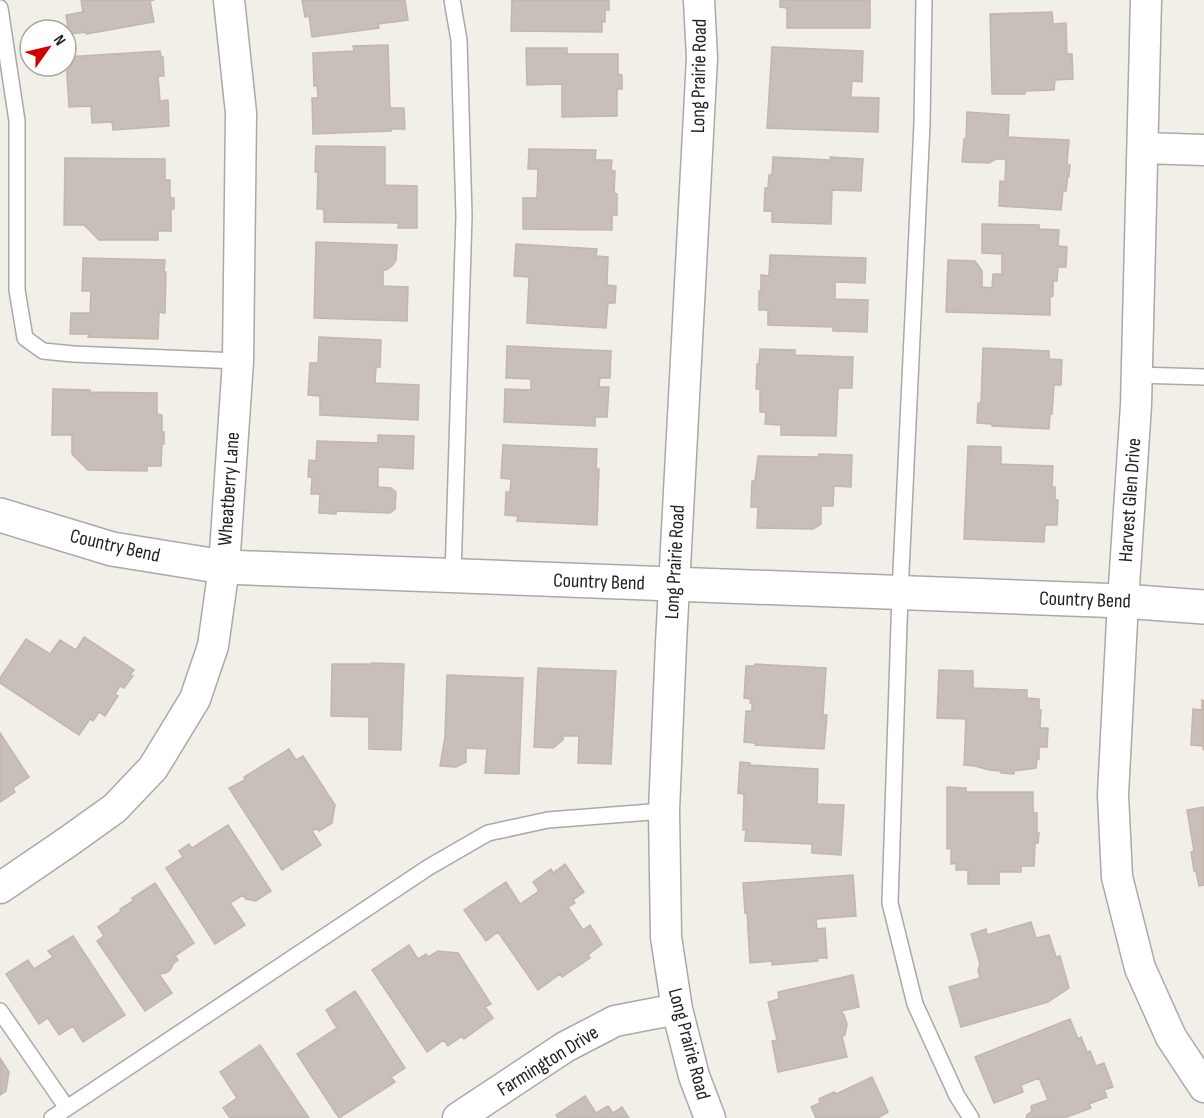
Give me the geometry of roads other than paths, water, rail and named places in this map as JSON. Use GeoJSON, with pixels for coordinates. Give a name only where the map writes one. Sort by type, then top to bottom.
{"type":"FeatureCollection","features":[{"type":"Feature","properties":{"kind":"street","name":"Wheatberry Lane"},"geometry":{"type":"LineString","coordinates":[[0,888],[115,808],[153,768],[195,699],[213,646],[224,567],[238,362],[241,113],[229,0]]}},
{"type":"Feature","properties":{"kind":"street","name":"Long Prairie Road"},"geometry":{"type":"LineString","coordinates":[[699,0],[702,58],[670,643],[664,811],[666,937],[677,1009],[694,1076],[710,1118]]}},
{"type":"Feature","properties":{"kind":"street","name":"Harvest Glen Drive"},"geometry":{"type":"LineString","coordinates":[[1146,0],[1136,405],[1113,795],[1117,877],[1140,968],[1171,1037],[1204,1087]]}},
{"type":"Feature","properties":{"kind":"street"},"geometry":{"type":"LineString","coordinates":[[1143,148],[1204,150]]}},
{"type":"Feature","properties":{"kind":"street","name":"Country Bend"},"geometry":{"type":"LineString","coordinates":[[0,515],[112,549],[224,567],[1204,607]]}},
{"type":"Feature","properties":{"kind":"street","name":"Farmington Drive"},"geometry":{"type":"LineString","coordinates":[[458,1118],[565,1047],[615,1021],[677,1009]]}},
{"type":"Feature","properties":{"kind":"lane"},"geometry":{"type":"LineString","coordinates":[[452,0],[459,40],[464,216],[453,576]]}},
{"type":"Feature","properties":{"kind":"lane"},"geometry":{"type":"LineString","coordinates":[[924,0],[922,124],[900,593],[890,903],[915,1004],[957,1096],[971,1118]]}},
{"type":"Feature","properties":{"kind":"lane"},"geometry":{"type":"LineString","coordinates":[[0,8],[17,121],[17,290],[25,338],[43,351],[238,362]]}},
{"type":"Feature","properties":{"kind":"lane"},"geometry":{"type":"LineString","coordinates":[[1137,375],[1204,377]]}},
{"type":"Feature","properties":{"kind":"lane"},"geometry":{"type":"LineString","coordinates":[[52,1118],[429,867],[488,833],[548,820],[664,811]]}},
{"type":"Feature","properties":{"kind":"lane"},"geometry":{"type":"LineString","coordinates":[[0,1011],[67,1108]]}}]}
